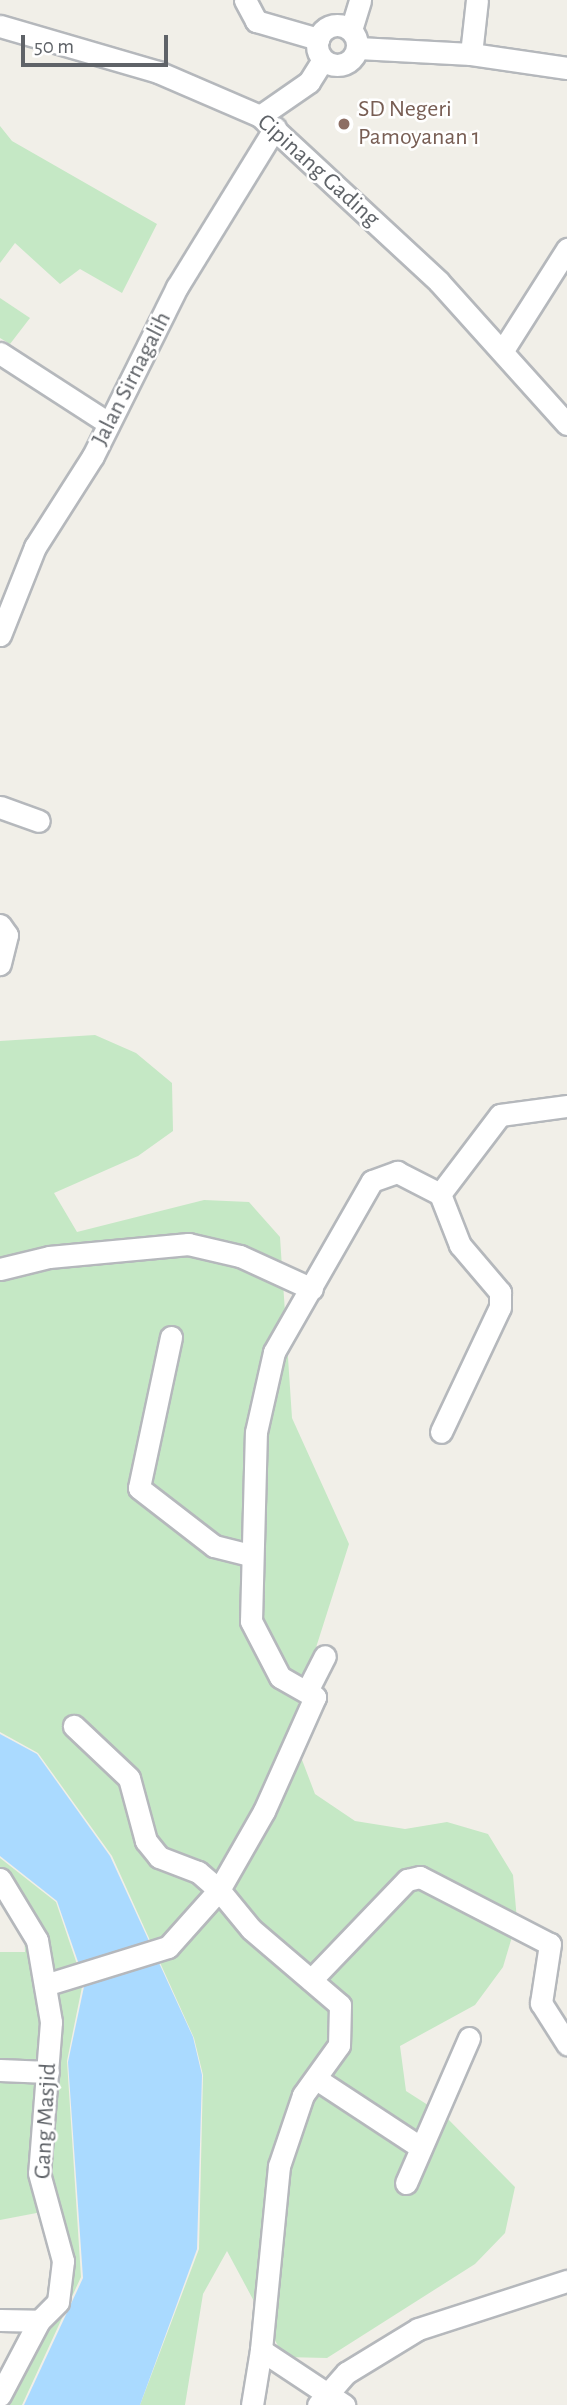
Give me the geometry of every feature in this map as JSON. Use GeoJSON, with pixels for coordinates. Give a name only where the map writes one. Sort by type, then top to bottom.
{"type":"FeatureCollection","features":[{"type":"Feature","properties":{"kind":"street"},"geometry":{"type":"LineString","coordinates":[[245,0],[256,21],[318,39]]}},
{"type":"Feature","properties":{"kind":"street"},"geometry":{"type":"LineString","coordinates":[[323,60],[344,65],[354,39],[360,0]]}},
{"type":"Feature","properties":{"kind":"street"},"geometry":{"type":"LineString","coordinates":[[471,54],[477,0]]}},
{"type":"Feature","properties":{"kind":"street"},"geometry":{"type":"LineString","coordinates":[[318,39],[336,25],[354,39],[567,68]]}},
{"type":"Feature","properties":{"kind":"street","name":"Cipinang Gading"},"geometry":{"type":"LineString","coordinates":[[0,26],[158,72],[267,122],[503,350],[567,424]]}},
{"type":"Feature","properties":{"kind":"street"},"geometry":{"type":"LineString","coordinates":[[267,122],[309,82],[323,60],[318,39]]}},
{"type":"Feature","properties":{"kind":"street","name":"Jalan Sirnagalih"},"geometry":{"type":"LineString","coordinates":[[0,635],[13,589],[93,456],[105,421],[152,347],[177,287],[267,122]]}},
{"type":"Feature","properties":{"kind":"street"},"geometry":{"type":"LineString","coordinates":[[503,350],[567,249]]}},
{"type":"Feature","properties":{"kind":"street"},"geometry":{"type":"LineString","coordinates":[[0,354],[105,421]]}},
{"type":"Feature","properties":{"kind":"street"},"geometry":{"type":"LineString","coordinates":[[0,807],[39,821]]}},
{"type":"Feature","properties":{"kind":"street"},"geometry":{"type":"LineString","coordinates":[[0,925],[7,935],[0,964]]}},
{"type":"Feature","properties":{"kind":"street"},"geometry":{"type":"LineString","coordinates":[[440,1194],[500,1115],[567,1106]]}},
{"type":"Feature","properties":{"kind":"street"},"geometry":{"type":"LineString","coordinates":[[315,1697],[279,1677],[264,1655],[250,1621],[249,1555],[260,1395],[274,1352],[372,1181],[397,1172],[440,1194],[460,1245],[499,1292],[500,1307],[442,1432]]}},
{"type":"Feature","properties":{"kind":"street"},"geometry":{"type":"LineString","coordinates":[[0,1269],[49,1256],[188,1244],[240,1256],[312,1289]]}},
{"type":"Feature","properties":{"kind":"street"},"geometry":{"type":"LineString","coordinates":[[171,1337],[139,1488],[214,1546],[249,1555]]}},
{"type":"Feature","properties":{"kind":"street"},"geometry":{"type":"LineString","coordinates":[[315,1697],[307,1691],[325,1656]]}},
{"type":"Feature","properties":{"kind":"street"},"geometry":{"type":"LineString","coordinates":[[54,1980],[168,1947],[219,1890],[264,1811],[315,1697]]}},
{"type":"Feature","properties":{"kind":"street"},"geometry":{"type":"LineString","coordinates":[[74,1726],[129,1778],[146,1841],[159,1857],[198,1872],[219,1890],[251,1929],[340,2005],[344,2023],[318,2080],[292,2119],[279,2166],[261,2350],[251,2405]]}},
{"type":"Feature","properties":{"kind":"street"},"geometry":{"type":"LineString","coordinates":[[311,1980],[407,1880],[420,1877],[550,1944],[541,2003],[567,2044]]}},
{"type":"Feature","properties":{"kind":"street","name":"Gang Masjid"},"geometry":{"type":"LineString","coordinates":[[0,1879],[37,1940],[54,1980],[39,2173],[59,2240],[62,2284],[58,2302],[39,2321],[0,2395]]}},
{"type":"Feature","properties":{"kind":"street"},"geometry":{"type":"LineString","coordinates":[[406,2183],[469,2038]]}},
{"type":"Feature","properties":{"kind":"street"},"geometry":{"type":"LineString","coordinates":[[0,2070],[48,2072]]}},
{"type":"Feature","properties":{"kind":"street"},"geometry":{"type":"LineString","coordinates":[[318,2080],[420,2147]]}},
{"type":"Feature","properties":{"kind":"street"},"geometry":{"type":"LineString","coordinates":[[322,2398],[346,2373],[443,2316],[567,2281]]}},
{"type":"Feature","properties":{"kind":"street"},"geometry":{"type":"LineString","coordinates":[[0,2320],[39,2321]]}},
{"type":"Feature","properties":{"kind":"street"},"geometry":{"type":"LineString","coordinates":[[261,2350],[322,2398],[344,2405]]}},
{"type":"Feature","properties":{"kind":"green space"},"geometry":{"type":"Polygon","coordinates":[[[0,126],[12,141],[157,224],[122,293],[80,269],[60,284],[15,243],[0,263],[0,126]]]}},
{"type":"Feature","properties":{"kind":"green space"},"geometry":{"type":"Polygon","coordinates":[[[0,298],[30,318],[10,344],[0,338],[0,298]]]}},
{"type":"Feature","properties":{"kind":"green space"},"geometry":{"type":"Polygon","coordinates":[[[95,1035],[136,1053],[172,1083],[173,1131],[138,1156],[54,1193],[77,1232],[204,1200],[249,1202],[280,1237],[292,1418],[349,1544],[298,1704],[299,1752],[315,1794],[355,1821],[405,1829],[447,1822],[488,1834],[513,1875],[517,1920],[503,1967],[475,2005],[400,2046],[406,2091],[445,2116],[515,2187],[505,2233],[475,2264],[327,2358],[284,2357],[227,2251],[203,2294],[185,2405],[140,2405],[199,2249],[203,2075],[194,2038],[112,1856],[38,1753],[0,1732],[0,1041],[95,1035]]]}},
{"type":"Feature","properties":{"kind":"green space"},"geometry":{"type":"Polygon","coordinates":[[[0,1858],[56,1902],[83,1982],[67,2061],[81,2277],[22,2405],[0,2405],[58,2302],[47,2211],[0,2220],[0,1952],[25,1952],[23,1906],[0,1878],[0,1858]]]}},
{"type":"Feature","properties":{"kind":"water"},"geometry":{"type":"Polygon","coordinates":[[[0,1734],[37,1754],[110,1856],[193,2037],[202,2075],[197,2249],[140,2405],[24,2405],[83,2278],[68,2062],[85,1982],[57,1901],[0,1856],[0,1734]]]}},
{"type":"Feature","properties":{"kind":"place","name":"SD Negeri Pamoyanan 1"},"geometry":{"type":"Point","coordinates":[344,124]}}]}
